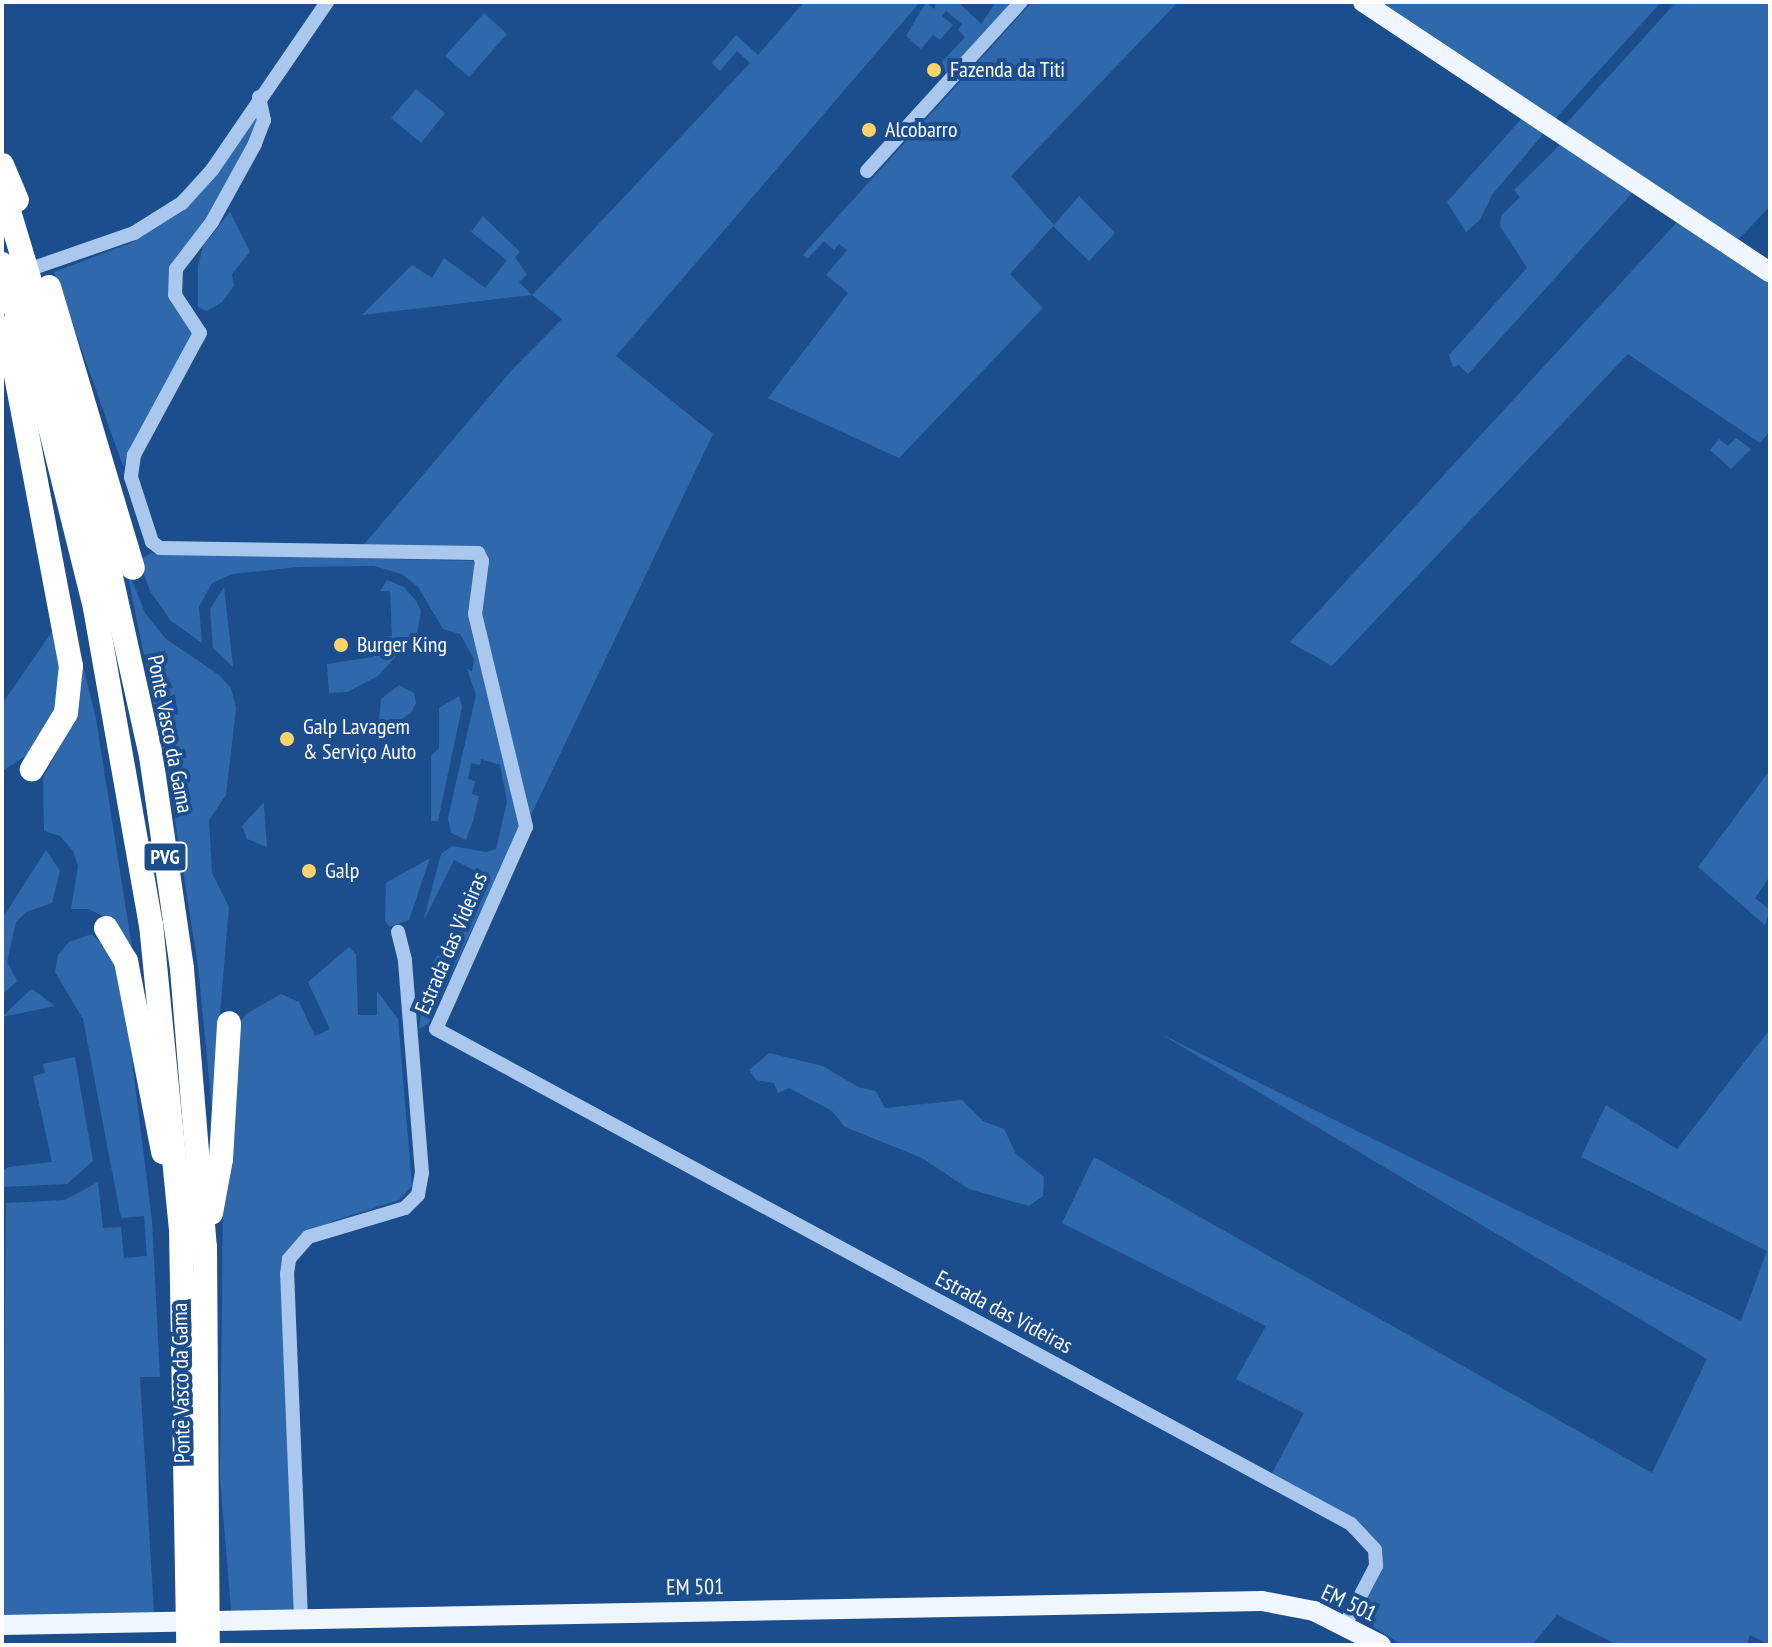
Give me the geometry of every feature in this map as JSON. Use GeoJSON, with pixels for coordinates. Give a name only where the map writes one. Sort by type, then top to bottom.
{"type":"FeatureCollection","features":[{"type":"Feature","properties":{"kind":"highway"},"geometry":{"type":"LineString","coordinates":[[2,165],[60,317],[133,568]]}},
{"type":"Feature","properties":{"kind":"highway","name":"Ponte Vasco da Gama"},"geometry":{"type":"LineString","coordinates":[[2,188],[76,435],[151,756],[182,969],[205,1247],[199,1544]]}},
{"type":"Feature","properties":{"kind":"highway","name":"Ponte Vasco da Gama"},"geometry":{"type":"LineString","coordinates":[[2,264],[74,519],[124,754],[157,966],[181,1229],[199,1544]]}},
{"type":"Feature","properties":{"kind":"highway"},"geometry":{"type":"LineString","coordinates":[[2,302],[71,666],[66,713],[32,769]]}},
{"type":"Feature","properties":{"kind":"highway"},"geometry":{"type":"LineString","coordinates":[[106,928],[118,942],[127,967],[181,1229]]}},
{"type":"Feature","properties":{"kind":"highway"},"geometry":{"type":"LineString","coordinates":[[205,1247],[221,1159],[229,1023]]}},
{"type":"Feature","properties":{"kind":"highway","name":"PVG"},"geometry":{"type":"LineString","coordinates":[[188,1645],[199,1544]]}},
{"type":"Feature","properties":{"kind":"highway","name":"PVG"},"geometry":{"type":"LineString","coordinates":[[199,1544],[208,1645]]}},
{"type":"Feature","properties":{"kind":"main road"},"geometry":{"type":"LineString","coordinates":[[1363,2],[1770,272]]}},
{"type":"Feature","properties":{"kind":"main road","name":"EM 501"},"geometry":{"type":"LineString","coordinates":[[2,1625],[1262,1601],[1314,1611],[1381,1645]]}},
{"type":"Feature","properties":{"kind":"street"},"geometry":{"type":"LineString","coordinates":[[2,278],[92,249],[144,228],[182,203],[212,170],[259,97],[327,2]]}},
{"type":"Feature","properties":{"kind":"street"},"geometry":{"type":"LineString","coordinates":[[867,171],[1021,2]]}},
{"type":"Feature","properties":{"kind":"street","name":"Estrada das Videiras"},"geometry":{"type":"LineString","coordinates":[[259,97],[264,120],[255,144],[212,222],[176,269],[175,295],[200,333],[134,455],[131,477],[152,542],[160,548],[478,553],[482,561],[475,614],[526,827],[436,1029],[1351,1524],[1375,1550],[1376,1566],[1345,1625]]}},
{"type":"Feature","properties":{"kind":"street"},"geometry":{"type":"LineString","coordinates":[[301,1619],[287,1274],[289,1259],[308,1237],[405,1208],[418,1195],[422,1173],[406,972],[398,932]]}},
{"type":"Feature","properties":{"kind":"shaded area"},"geometry":{"type":"Polygon","coordinates":[[[804,2],[920,2],[616,356],[713,434],[530,817],[478,614],[488,556],[483,549],[361,548],[512,370],[562,319],[532,295],[750,63],[737,51],[720,71],[712,63],[736,35],[758,55],[804,2]]]}},
{"type":"Feature","properties":{"kind":"shaded area"},"geometry":{"type":"Polygon","coordinates":[[[926,2],[934,9],[936,2],[958,2],[981,24],[996,2],[1011,2],[947,73],[939,65],[965,37],[958,30],[962,24],[946,11],[942,16],[953,25],[940,40],[933,35],[921,49],[906,36],[926,2]]]}},
{"type":"Feature","properties":{"kind":"shaded area"},"geometry":{"type":"Polygon","coordinates":[[[1032,2],[1178,2],[1011,176],[1054,225],[1079,196],[1115,233],[1089,261],[1053,226],[1010,274],[1043,308],[899,458],[768,398],[848,293],[826,275],[847,250],[839,244],[834,250],[824,241],[807,259],[803,255],[1032,2]]]}},
{"type":"Feature","properties":{"kind":"shaded area"},"geometry":{"type":"Polygon","coordinates":[[[1373,2],[1661,2],[1555,119],[1373,2]]]}},
{"type":"Feature","properties":{"kind":"shaded area"},"geometry":{"type":"Polygon","coordinates":[[[1676,2],[1770,2],[1770,206],[1738,240],[1564,126],[1676,2]]]}},
{"type":"Feature","properties":{"kind":"shaded area"},"geometry":{"type":"Polygon","coordinates":[[[484,13],[507,34],[469,77],[445,56],[484,13]]]}},
{"type":"Feature","properties":{"kind":"shaded area"},"geometry":{"type":"Polygon","coordinates":[[[416,89],[445,113],[421,143],[391,118],[416,89]]]}},
{"type":"Feature","properties":{"kind":"shaded area"},"geometry":{"type":"Polygon","coordinates":[[[257,115],[260,118],[217,209],[172,265],[169,294],[193,332],[123,466],[54,272],[131,243],[183,211],[217,175],[257,115]]]}},
{"type":"Feature","properties":{"kind":"shaded area"},"geometry":{"type":"Polygon","coordinates":[[[1522,118],[1543,134],[1492,195],[1480,220],[1466,232],[1447,202],[1522,118]]]}},
{"type":"Feature","properties":{"kind":"shaded area"},"geometry":{"type":"Polygon","coordinates":[[[1561,144],[1633,192],[1468,374],[1459,365],[1453,367],[1449,355],[1527,268],[1500,226],[1501,216],[1520,197],[1514,190],[1561,144]]]}},
{"type":"Feature","properties":{"kind":"shaded area"},"geometry":{"type":"Polygon","coordinates":[[[230,212],[250,252],[232,274],[234,286],[222,302],[207,311],[198,307],[198,266],[203,246],[230,212]]]}},
{"type":"Feature","properties":{"kind":"shaded area"},"geometry":{"type":"Polygon","coordinates":[[[483,216],[520,252],[515,257],[527,275],[519,282],[532,295],[362,315],[412,265],[432,278],[444,258],[485,288],[507,260],[471,232],[483,216]]]}},
{"type":"Feature","properties":{"kind":"shaded area"},"geometry":{"type":"Polygon","coordinates":[[[1677,222],[1770,283],[1770,431],[1760,443],[1628,354],[1332,666],[1290,642],[1677,222]]]}},
{"type":"Feature","properties":{"kind":"shaded area"},"geometry":{"type":"Polygon","coordinates":[[[1736,438],[1751,449],[1731,469],[1710,450],[1719,439],[1728,446],[1736,438]]]}},
{"type":"Feature","properties":{"kind":"shaded area"},"geometry":{"type":"Polygon","coordinates":[[[151,553],[476,561],[469,612],[519,828],[428,1024],[419,1029],[422,1004],[434,984],[431,967],[437,955],[448,959],[453,949],[442,943],[451,941],[484,875],[454,860],[423,922],[441,854],[452,846],[486,852],[496,849],[507,802],[500,765],[481,759],[480,765],[471,763],[468,779],[475,781],[472,794],[479,796],[473,821],[466,840],[451,833],[448,818],[476,695],[467,669],[472,671],[474,659],[460,634],[443,629],[418,587],[402,574],[374,566],[298,567],[232,574],[212,583],[199,607],[202,643],[171,621],[150,591],[139,560],[151,553]]]}},
{"type":"Feature","properties":{"kind":"shaded area"},"geometry":{"type":"Polygon","coordinates":[[[125,562],[145,613],[166,639],[219,675],[231,688],[236,708],[226,795],[209,820],[212,873],[229,907],[212,1109],[198,966],[167,769],[125,562]]]}},
{"type":"Feature","properties":{"kind":"shaded area"},"geometry":{"type":"Polygon","coordinates":[[[387,580],[404,587],[416,601],[421,611],[417,633],[378,676],[347,692],[329,693],[327,664],[373,657],[371,638],[392,636],[390,591],[380,591],[387,580]]]}},
{"type":"Feature","properties":{"kind":"shaded area"},"geometry":{"type":"Polygon","coordinates":[[[224,587],[233,667],[213,648],[210,609],[224,587]]]}},
{"type":"Feature","properties":{"kind":"shaded area"},"geometry":{"type":"Polygon","coordinates":[[[71,616],[96,719],[136,973],[110,919],[88,909],[71,909],[78,866],[73,851],[60,836],[44,831],[43,778],[75,718],[71,616]]]}},
{"type":"Feature","properties":{"kind":"shaded area"},"geometry":{"type":"Polygon","coordinates":[[[56,626],[60,659],[56,714],[32,752],[2,771],[2,704],[56,626]]]}},
{"type":"Feature","properties":{"kind":"shaded area"},"geometry":{"type":"Polygon","coordinates":[[[399,685],[414,693],[416,703],[411,713],[378,734],[381,699],[399,685]]]}},
{"type":"Feature","properties":{"kind":"shaded area"},"geometry":{"type":"Polygon","coordinates":[[[459,696],[462,707],[438,821],[431,821],[431,756],[439,748],[439,708],[459,696]]]}},
{"type":"Feature","properties":{"kind":"shaded area"},"geometry":{"type":"Polygon","coordinates":[[[1770,770],[1770,876],[1755,898],[1770,910],[1765,925],[1698,867],[1770,770]]]}},
{"type":"Feature","properties":{"kind":"shaded area"},"geometry":{"type":"Polygon","coordinates":[[[264,802],[267,847],[247,839],[242,826],[264,802]]]}},
{"type":"Feature","properties":{"kind":"shaded area"},"geometry":{"type":"Polygon","coordinates":[[[46,850],[60,871],[52,903],[26,912],[16,922],[7,962],[17,981],[2,995],[2,919],[46,850]]]}},
{"type":"Feature","properties":{"kind":"shaded area"},"geometry":{"type":"Polygon","coordinates":[[[430,858],[409,920],[390,927],[385,921],[386,883],[430,858]]]}},
{"type":"Feature","properties":{"kind":"shaded area"},"geometry":{"type":"Polygon","coordinates":[[[92,934],[115,958],[123,988],[152,1221],[160,1377],[140,1377],[154,1613],[2,1617],[6,1203],[65,1200],[98,1182],[103,1228],[121,1227],[124,1258],[147,1256],[144,1216],[121,1218],[83,1019],[55,972],[58,955],[69,942],[92,934]]]}},
{"type":"Feature","properties":{"kind":"shaded area"},"geometry":{"type":"Polygon","coordinates":[[[349,947],[356,954],[358,1015],[377,1015],[377,991],[398,1019],[412,1186],[399,1200],[333,1221],[308,1237],[289,1259],[301,1619],[232,1622],[220,1477],[223,1206],[234,1032],[246,1014],[281,994],[299,1002],[315,1036],[330,1029],[308,982],[349,947]]]}},
{"type":"Feature","properties":{"kind":"shaded area"},"geometry":{"type":"Polygon","coordinates":[[[30,990],[55,1006],[2,1017],[30,990]]]}},
{"type":"Feature","properties":{"kind":"shaded area"},"geometry":{"type":"Polygon","coordinates":[[[1770,1029],[1770,1645],[1750,1635],[1747,1645],[1618,1645],[1557,1615],[1532,1645],[1402,1645],[1352,1613],[1376,1566],[1365,1534],[1269,1479],[1304,1413],[1236,1379],[1266,1326],[1062,1223],[1094,1157],[1652,1473],[1707,1359],[1161,1034],[1741,1321],[1767,1251],[1581,1157],[1606,1105],[1677,1149],[1770,1029]]]}},
{"type":"Feature","properties":{"kind":"shaded area"},"geometry":{"type":"Polygon","coordinates":[[[769,1053],[823,1066],[858,1087],[876,1091],[885,1108],[962,1100],[983,1121],[1004,1129],[1016,1154],[1044,1177],[1043,1196],[1029,1206],[969,1189],[922,1158],[845,1127],[832,1111],[789,1088],[778,1093],[774,1083],[756,1080],[749,1070],[769,1053]]]}},
{"type":"Feature","properties":{"kind":"shaded area"},"geometry":{"type":"Polygon","coordinates":[[[75,1057],[93,1161],[67,1184],[2,1187],[2,1171],[9,1167],[52,1162],[33,1076],[45,1073],[43,1064],[75,1057]]]}},
{"type":"Feature","properties":{"kind":"place","name":"Fazenda da Titi"},"geometry":{"type":"Point","coordinates":[934,70]}},
{"type":"Feature","properties":{"kind":"place","name":"Alcobarro"},"geometry":{"type":"Point","coordinates":[869,130]}},
{"type":"Feature","properties":{"kind":"place","name":"Burger King"},"geometry":{"type":"Point","coordinates":[341,645]}},
{"type":"Feature","properties":{"kind":"place","name":"Galp Lavagem & Serviço Auto"},"geometry":{"type":"Point","coordinates":[287,739]}},
{"type":"Feature","properties":{"kind":"place","name":"Galp"},"geometry":{"type":"Point","coordinates":[309,871]}}]}
